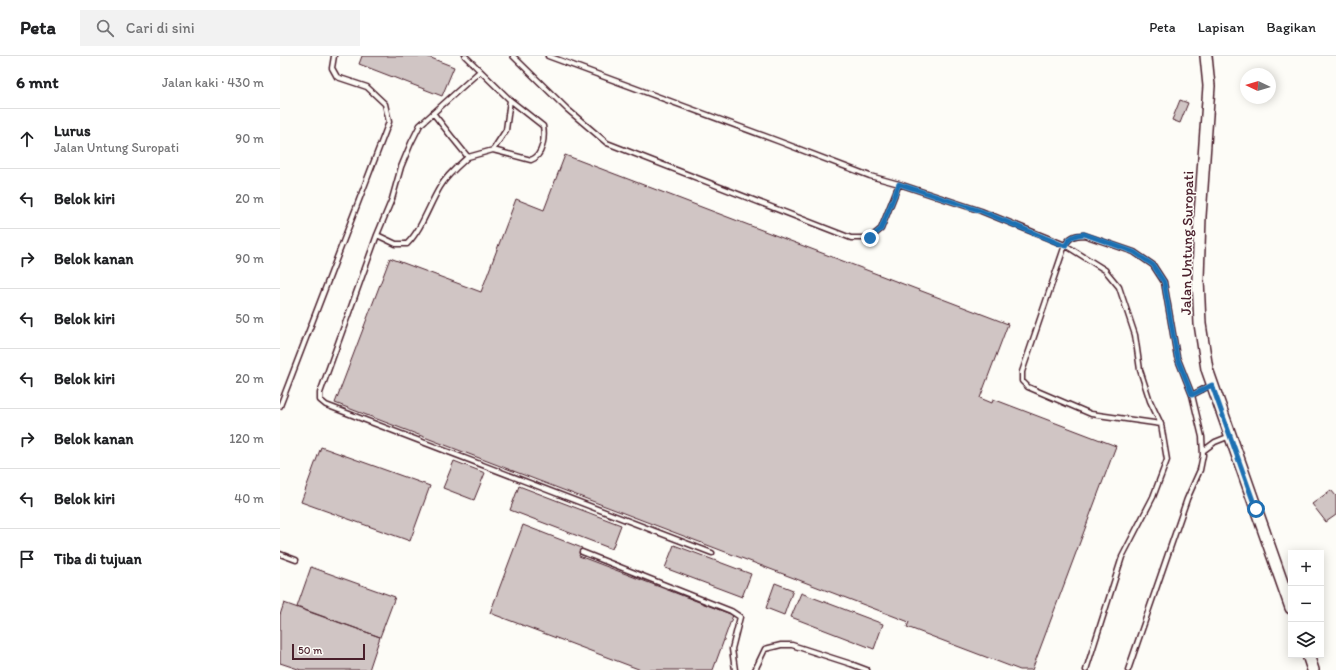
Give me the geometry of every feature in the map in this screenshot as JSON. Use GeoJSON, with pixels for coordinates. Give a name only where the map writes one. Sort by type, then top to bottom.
{"type":"FeatureCollection","features":[{"type":"Feature","properties":{"kind":"main road","name":"Jalan Untung Suropati"},"geometry":{"type":"LineString","coordinates":[[1206,56],[1208,86],[1200,216],[1198,279],[1200,324],[1207,369],[1212,385],[1288,600]]}},
{"type":"Feature","properties":{"kind":"main road"},"geometry":{"type":"LineString","coordinates":[[1309,658],[1313,670]]}},
{"type":"Feature","properties":{"kind":"lane"},"geometry":{"type":"LineString","coordinates":[[280,406],[389,122],[386,104],[366,87],[337,77],[332,68],[334,56]]}},
{"type":"Feature","properties":{"kind":"lane"},"geometry":{"type":"LineString","coordinates":[[377,235],[396,244],[407,244],[415,236],[441,185],[452,171],[468,157],[493,150],[531,160],[536,158],[540,152],[544,130],[543,126],[510,100],[465,56]]}},
{"type":"Feature","properties":{"kind":"lane"},"geometry":{"type":"LineString","coordinates":[[513,56],[567,109],[608,143],[851,238],[870,238],[881,229],[899,184]]}},
{"type":"Feature","properties":{"kind":"lane"},"geometry":{"type":"LineString","coordinates":[[548,56],[870,176],[981,211],[1065,246],[1105,270],[1119,287],[1135,335],[1140,370],[1150,401],[1161,424],[1167,460],[1153,498],[1122,557],[1086,670]]}},
{"type":"Feature","properties":{"kind":"lane"},"geometry":{"type":"LineString","coordinates":[[480,71],[420,126],[411,143],[401,167],[392,199],[377,235],[320,392],[320,400],[333,408],[712,553]]}},
{"type":"Feature","properties":{"kind":"lane"},"geometry":{"type":"LineString","coordinates":[[493,150],[506,130],[510,100]]}},
{"type":"Feature","properties":{"kind":"lane"},"geometry":{"type":"LineString","coordinates":[[433,113],[468,157]]}},
{"type":"Feature","properties":{"kind":"lane"},"geometry":{"type":"LineString","coordinates":[[1128,670],[1187,499],[1200,470],[1203,451],[1202,437],[1192,395],[1177,357],[1164,282],[1153,265],[1134,252],[1084,234],[1069,238],[1022,372],[1022,381],[1028,387],[1092,414],[1161,424]]}},
{"type":"Feature","properties":{"kind":"lane"},"geometry":{"type":"LineString","coordinates":[[1192,395],[1212,385]]}},
{"type":"Feature","properties":{"kind":"lane"},"geometry":{"type":"LineString","coordinates":[[1203,451],[1215,442],[1230,436]]}},
{"type":"Feature","properties":{"kind":"lane"},"geometry":{"type":"LineString","coordinates":[[582,552],[731,611],[740,617],[732,650],[735,670]]}},
{"type":"Feature","properties":{"kind":"lane"},"geometry":{"type":"LineString","coordinates":[[280,554],[296,560]]}},
{"type":"Feature","properties":{"kind":"lane"},"geometry":{"type":"LineString","coordinates":[[756,670],[765,649],[781,645],[792,645],[867,670]]}},
{"type":"Feature","properties":{"kind":"building"},"geometry":{"type":"Polygon","coordinates":[[[362,56],[426,56],[454,67],[442,96],[359,64],[362,56]]]}},
{"type":"Feature","properties":{"kind":"building"},"geometry":{"type":"Polygon","coordinates":[[[1180,100],[1188,103],[1180,123],[1172,120],[1180,100]]]}},
{"type":"Feature","properties":{"kind":"building"},"geometry":{"type":"Polygon","coordinates":[[[565,155],[1008,324],[980,398],[992,403],[993,399],[1116,446],[1032,670],[1020,670],[907,627],[909,622],[335,403],[390,258],[481,292],[516,199],[544,210],[565,155]]]}},
{"type":"Feature","properties":{"kind":"building"},"geometry":{"type":"Polygon","coordinates":[[[321,447],[430,486],[410,541],[301,502],[321,447]]]}},
{"type":"Feature","properties":{"kind":"building"},"geometry":{"type":"Polygon","coordinates":[[[454,461],[485,473],[474,500],[443,488],[454,461]]]}},
{"type":"Feature","properties":{"kind":"building"},"geometry":{"type":"Polygon","coordinates":[[[519,486],[621,525],[612,549],[510,510],[519,486]]]}},
{"type":"Feature","properties":{"kind":"building"},"geometry":{"type":"Polygon","coordinates":[[[1331,490],[1336,496],[1336,515],[1326,522],[1312,504],[1331,490]]]}},
{"type":"Feature","properties":{"kind":"building"},"geometry":{"type":"Polygon","coordinates":[[[523,525],[582,548],[579,556],[733,615],[713,670],[641,670],[490,613],[523,525]]]}},
{"type":"Feature","properties":{"kind":"building"},"geometry":{"type":"Polygon","coordinates":[[[674,545],[751,574],[742,597],[665,568],[674,545]]]}},
{"type":"Feature","properties":{"kind":"building"},"geometry":{"type":"Polygon","coordinates":[[[311,567],[395,597],[380,637],[297,607],[311,567]]]}},
{"type":"Feature","properties":{"kind":"building"},"geometry":{"type":"Polygon","coordinates":[[[775,583],[793,590],[784,615],[766,608],[775,583]]]}},
{"type":"Feature","properties":{"kind":"building"},"geometry":{"type":"Polygon","coordinates":[[[801,593],[883,624],[874,649],[791,617],[801,593]]]}},
{"type":"Feature","properties":{"kind":"building"},"geometry":{"type":"Polygon","coordinates":[[[284,603],[380,637],[369,670],[301,670],[280,663],[280,615],[284,603]]]}},
{"type":"Feature","properties":{"kind":"route"},"geometry":{"type":"LineString","coordinates":[[870,238],[881,229],[899,184],[981,211],[1065,246],[1069,238],[1084,234],[1134,252],[1153,265],[1164,282],[1177,357],[1192,395],[1212,385],[1256,509]]}}]}
